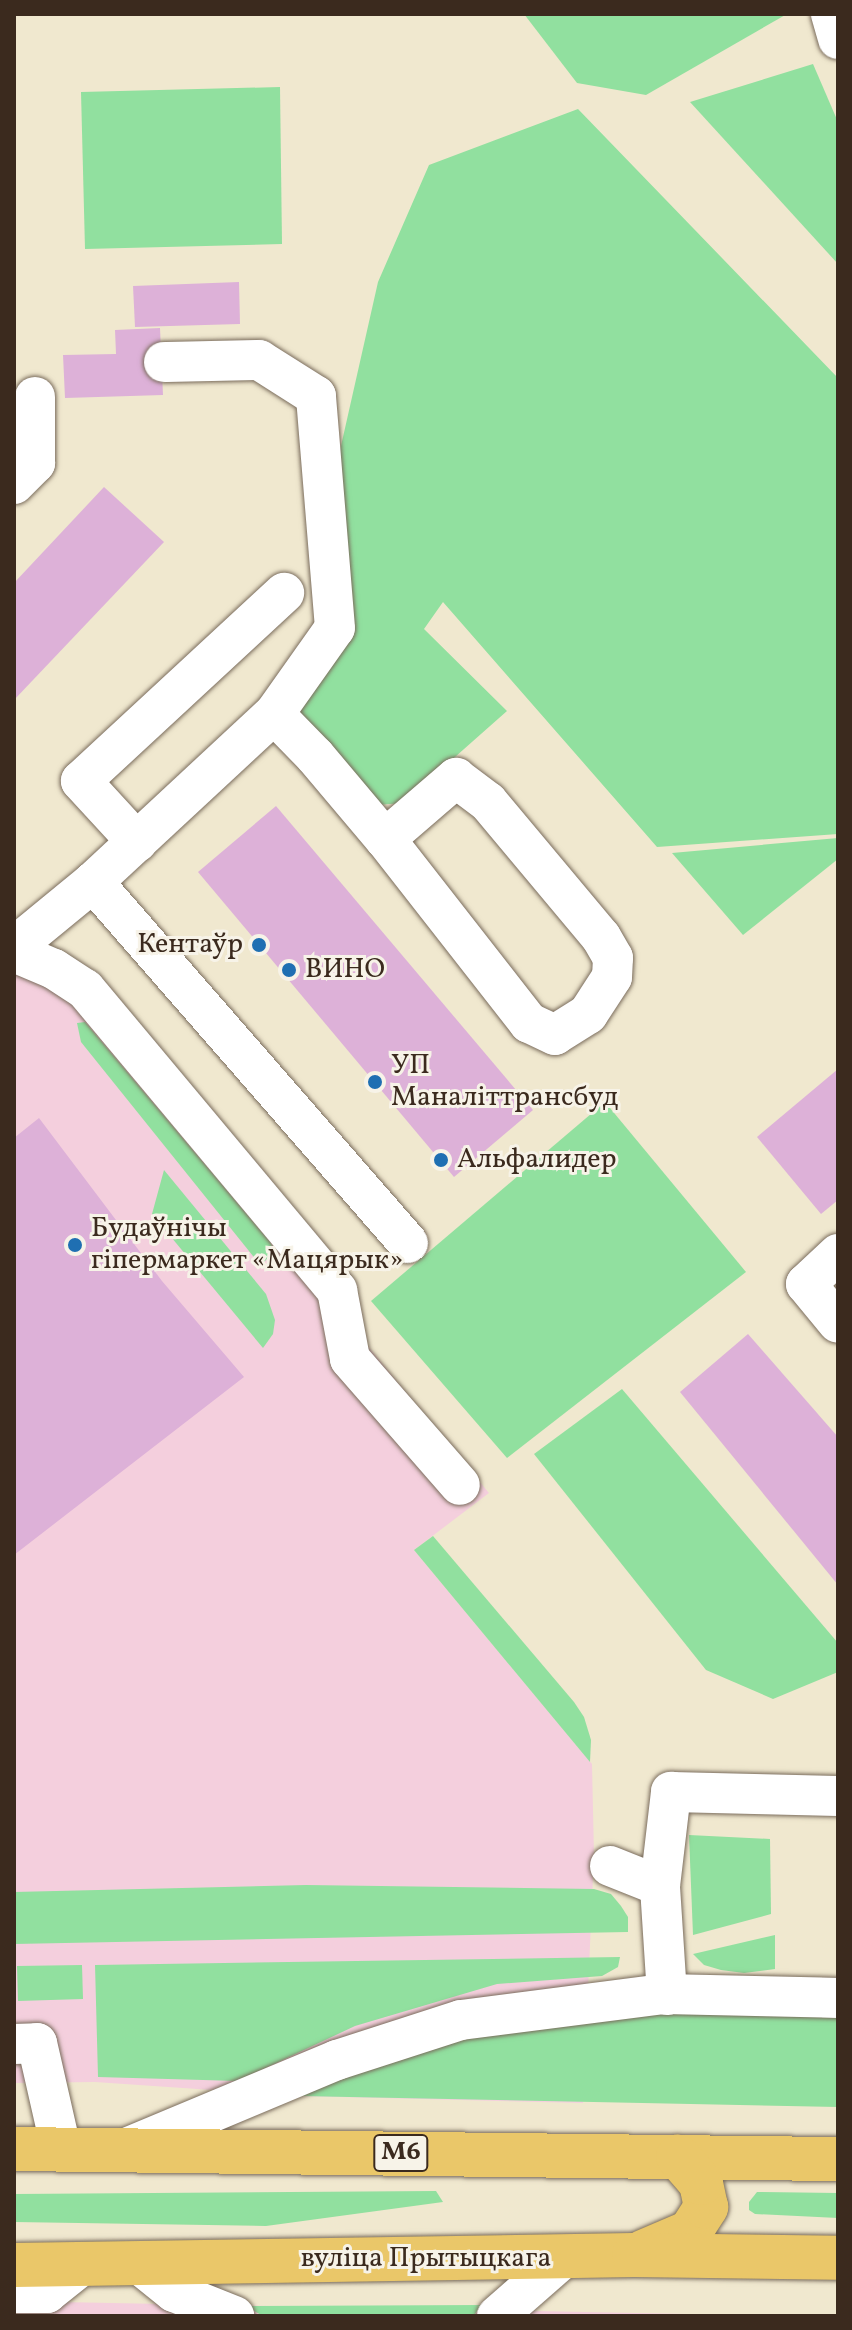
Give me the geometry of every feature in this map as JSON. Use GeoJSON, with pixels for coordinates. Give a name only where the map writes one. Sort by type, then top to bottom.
{"type":"FeatureCollection","features":[{"type":"Feature","properties":{"kind":"main road","name":"М6"},"geometry":{"type":"LineString","coordinates":[[14,2149],[838,2159]]}},
{"type":"Feature","properties":{"kind":"main road"},"geometry":{"type":"LineString","coordinates":[[634,2255],[680,2238],[702,2219],[706,2207],[705,2191],[697,2177],[678,2157]]}},
{"type":"Feature","properties":{"kind":"main road","name":"вуліца Прытыцкага"},"geometry":{"type":"LineString","coordinates":[[14,2265],[294,2259],[562,2259],[634,2255],[838,2258]]}},
{"type":"Feature","properties":{"kind":"street"},"geometry":{"type":"LineString","coordinates":[[831,14],[838,39]]}},
{"type":"Feature","properties":{"kind":"street"},"geometry":{"type":"LineString","coordinates":[[164,362],[259,360],[316,396],[335,628],[274,714],[93,882],[14,949],[85,989],[337,1290],[350,1359],[460,1485]]}},
{"type":"Feature","properties":{"kind":"street"},"geometry":{"type":"LineString","coordinates":[[14,484],[35,463],[35,397]]}},
{"type":"Feature","properties":{"kind":"street"},"geometry":{"type":"LineString","coordinates":[[137,842],[81,781],[284,593]]}},
{"type":"Feature","properties":{"kind":"street"},"geometry":{"type":"LineString","coordinates":[[274,714],[315,756],[385,839],[529,1023],[555,1035],[588,1014],[612,977],[613,958],[601,937],[488,802],[456,778],[385,839]]}},
{"type":"Feature","properties":{"kind":"street"},"geometry":{"type":"LineString","coordinates":[[93,882],[408,1243]]}},
{"type":"Feature","properties":{"kind":"street"},"geometry":{"type":"LineString","coordinates":[[838,1254],[806,1284],[838,1323]]}},
{"type":"Feature","properties":{"kind":"street"},"geometry":{"type":"LineString","coordinates":[[667,1995],[660,1886],[671,1792],[838,1796]]}},
{"type":"Feature","properties":{"kind":"street"},"geometry":{"type":"LineString","coordinates":[[610,1866],[660,1886]]}},
{"type":"Feature","properties":{"kind":"street"},"geometry":{"type":"LineString","coordinates":[[124,2149],[337,2060],[461,2020],[667,1995],[838,1998]]}},
{"type":"Feature","properties":{"kind":"street"},"geometry":{"type":"LineString","coordinates":[[14,2044],[37,2043],[61,2149]]}},
{"type":"Feature","properties":{"kind":"street"},"geometry":{"type":"LineString","coordinates":[[497,2316],[562,2259]]}},
{"type":"Feature","properties":{"kind":"street"},"geometry":{"type":"LineString","coordinates":[[139,2264],[174,2292],[234,2316]]}},
{"type":"Feature","properties":{"kind":"street"},"geometry":{"type":"LineString","coordinates":[[14,2293],[47,2293],[82,2265]]}},
{"type":"Feature","properties":{"kind":"shaded area"},"geometry":{"type":"Polygon","coordinates":[[[14,917],[489,1493],[414,1550],[592,1764],[594,1855],[583,2103],[300,2096],[95,2082],[14,2083],[14,917]]]}},
{"type":"Feature","properties":{"kind":"shaded area"},"geometry":{"type":"Polygon","coordinates":[[[59,2302],[795,2316],[14,2316],[14,2304],[59,2302]]]}},
{"type":"Feature","properties":{"kind":"green space"},"geometry":{"type":"Polygon","coordinates":[[[524,14],[787,14],[646,95],[577,83],[524,14]]]}},
{"type":"Feature","properties":{"kind":"green space"},"geometry":{"type":"Polygon","coordinates":[[[813,64],[838,122],[838,264],[690,102],[813,64]]]}},
{"type":"Feature","properties":{"kind":"green space"},"geometry":{"type":"Polygon","coordinates":[[[280,87],[282,244],[85,249],[81,92],[280,87]]]}},
{"type":"Feature","properties":{"kind":"green space"},"geometry":{"type":"Polygon","coordinates":[[[578,109],[838,378],[838,834],[657,847],[443,602],[424,629],[507,711],[403,803],[377,805],[289,699],[354,628],[336,468],[378,282],[429,165],[578,109]]]}},
{"type":"Feature","properties":{"kind":"green space"},"geometry":{"type":"Polygon","coordinates":[[[838,838],[838,859],[743,935],[672,853],[838,838]]]}},
{"type":"Feature","properties":{"kind":"green space"},"geometry":{"type":"Polygon","coordinates":[[[85,1022],[270,1242],[274,1250],[261,1266],[81,1042],[77,1023],[85,1022]]]}},
{"type":"Feature","properties":{"kind":"green space"},"geometry":{"type":"Polygon","coordinates":[[[605,1102],[746,1272],[507,1458],[371,1301],[605,1102]]]}},
{"type":"Feature","properties":{"kind":"green space"},"geometry":{"type":"Polygon","coordinates":[[[164,1170],[266,1294],[275,1320],[273,1334],[263,1348],[152,1214],[164,1170]]]}},
{"type":"Feature","properties":{"kind":"green space"},"geometry":{"type":"Polygon","coordinates":[[[622,1389],[838,1643],[838,1672],[773,1699],[706,1670],[534,1454],[622,1389]]]}},
{"type":"Feature","properties":{"kind":"green space"},"geometry":{"type":"Polygon","coordinates":[[[433,1536],[574,1702],[584,1717],[591,1740],[590,1762],[414,1550],[433,1536]]]}},
{"type":"Feature","properties":{"kind":"green space"},"geometry":{"type":"Polygon","coordinates":[[[689,1835],[770,1839],[771,1914],[693,1935],[689,1835]]]}},
{"type":"Feature","properties":{"kind":"green space"},"geometry":{"type":"Polygon","coordinates":[[[306,1885],[594,1889],[611,1894],[621,1906],[628,1917],[628,1932],[14,1944],[14,1892],[306,1885]]]}},
{"type":"Feature","properties":{"kind":"green space"},"geometry":{"type":"Polygon","coordinates":[[[775,1935],[775,1969],[744,1973],[721,1970],[704,1965],[693,1954],[775,1935]]]}},
{"type":"Feature","properties":{"kind":"green space"},"geometry":{"type":"Polygon","coordinates":[[[620,1957],[618,1967],[602,1976],[497,1984],[355,2026],[238,2081],[98,2077],[95,1965],[620,1957]]]}},
{"type":"Feature","properties":{"kind":"green space"},"geometry":{"type":"Polygon","coordinates":[[[82,1965],[83,1999],[18,2001],[17,1966],[82,1965]]]}},
{"type":"Feature","properties":{"kind":"green space"},"geometry":{"type":"Polygon","coordinates":[[[709,2009],[838,2011],[838,2107],[300,2096],[304,2088],[467,2035],[709,2009]]]}},
{"type":"Feature","properties":{"kind":"green space"},"geometry":{"type":"Polygon","coordinates":[[[436,2191],[443,2202],[266,2226],[14,2222],[14,2194],[436,2191]]]}},
{"type":"Feature","properties":{"kind":"green space"},"geometry":{"type":"Polygon","coordinates":[[[757,2192],[838,2193],[838,2218],[755,2214],[749,2210],[749,2202],[757,2192]]]}},
{"type":"Feature","properties":{"kind":"green space"},"geometry":{"type":"Polygon","coordinates":[[[483,2305],[473,2316],[263,2316],[245,2306],[483,2305]]]}},
{"type":"Feature","properties":{"kind":"building"},"geometry":{"type":"Polygon","coordinates":[[[239,282],[240,324],[135,327],[133,286],[239,282]]]}},
{"type":"Feature","properties":{"kind":"building"},"geometry":{"type":"Polygon","coordinates":[[[160,328],[163,395],[65,398],[63,355],[116,354],[115,330],[160,328]]]}},
{"type":"Feature","properties":{"kind":"building"},"geometry":{"type":"Polygon","coordinates":[[[104,487],[164,542],[14,700],[14,583],[104,487]]]}},
{"type":"Feature","properties":{"kind":"building"},"geometry":{"type":"Polygon","coordinates":[[[276,806],[533,1110],[454,1177],[198,872],[276,806]]]}},
{"type":"Feature","properties":{"kind":"building"},"geometry":{"type":"Polygon","coordinates":[[[838,1069],[838,1200],[821,1214],[757,1137],[838,1069]]]}},
{"type":"Feature","properties":{"kind":"building"},"geometry":{"type":"Polygon","coordinates":[[[39,1118],[162,1281],[244,1377],[14,1555],[14,1138],[39,1118]]]}},
{"type":"Feature","properties":{"kind":"building"},"geometry":{"type":"Polygon","coordinates":[[[748,1334],[838,1437],[838,1585],[680,1392],[748,1334]]]}},
{"type":"Feature","properties":{"kind":"place","name":"Кентаўр"},"geometry":{"type":"Point","coordinates":[259,945]}},
{"type":"Feature","properties":{"kind":"place","name":"ВИНО"},"geometry":{"type":"Point","coordinates":[289,970]}},
{"type":"Feature","properties":{"kind":"place","name":"УП Маналіттрансбуд"},"geometry":{"type":"Point","coordinates":[375,1082]}},
{"type":"Feature","properties":{"kind":"place","name":"Альфалидер"},"geometry":{"type":"Point","coordinates":[441,1160]}},
{"type":"Feature","properties":{"kind":"place","name":"Будаўнічы гіпермаркет «Мацярык»"},"geometry":{"type":"Point","coordinates":[75,1245]}}]}
